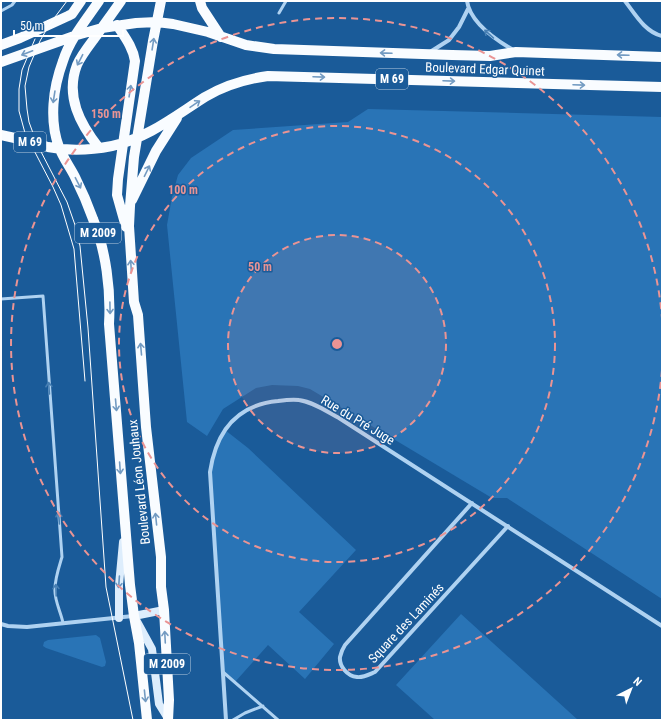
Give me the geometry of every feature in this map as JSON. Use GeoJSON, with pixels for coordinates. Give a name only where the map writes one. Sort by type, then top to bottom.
{"type":"FeatureCollection","features":[{"type":"Feature","properties":{"kind":"main road"},"geometry":{"type":"LineString","coordinates":[[1,45],[72,14],[81,1]]}},
{"type":"Feature","properties":{"kind":"main road","name":"M 2009"},"geometry":{"type":"LineString","coordinates":[[60,148],[53,121],[53,104],[58,75],[63,60],[99,1]]}},
{"type":"Feature","properties":{"kind":"main road"},"geometry":{"type":"LineString","coordinates":[[99,148],[88,134],[78,115],[73,95],[74,79],[77,65],[83,54],[121,1]]}},
{"type":"Feature","properties":{"kind":"main road","name":"M 2009"},"geometry":{"type":"LineString","coordinates":[[130,245],[130,206],[134,157],[156,22],[161,1]]}},
{"type":"Feature","properties":{"kind":"main road"},"geometry":{"type":"LineString","coordinates":[[200,1],[202,8],[221,37]]}},
{"type":"Feature","properties":{"kind":"main road","name":"M 69"},"geometry":{"type":"LineString","coordinates":[[1,62],[77,35],[117,25],[156,22],[194,28],[221,37]]}},
{"type":"Feature","properties":{"kind":"main road"},"geometry":{"type":"LineString","coordinates":[[117,25],[130,44],[135,61],[118,179],[118,195],[130,245]]}},
{"type":"Feature","properties":{"kind":"main road","name":"Boulevard Edgar Quinet"},"geometry":{"type":"LineString","coordinates":[[221,37],[246,45],[268,48],[490,56],[516,52],[662,57]]}},
{"type":"Feature","properties":{"kind":"main road","name":"Boulevard Edgar Quinet"},"geometry":{"type":"LineString","coordinates":[[60,148],[99,148],[138,138],[153,131],[206,96],[225,86],[247,79],[268,76],[662,87]]}},
{"type":"Feature","properties":{"kind":"main road"},"geometry":{"type":"LineString","coordinates":[[130,206],[156,150],[179,115]]}},
{"type":"Feature","properties":{"kind":"main road","name":"M 69"},"geometry":{"type":"LineString","coordinates":[[1,135],[60,148]]}},
{"type":"Feature","properties":{"kind":"main road","name":"Boulevard Léon Jouhaux"},"geometry":{"type":"LineString","coordinates":[[60,148],[84,196],[94,221],[100,240],[108,284],[110,307],[109,324],[125,529],[134,616],[139,643],[148,720]]}},
{"type":"Feature","properties":{"kind":"main road","name":"Boulevard Léon Jouhaux"},"geometry":{"type":"LineString","coordinates":[[130,245],[134,302],[138,315],[146,427],[160,557],[169,700],[168,719]]}},
{"type":"Feature","properties":{"kind":"street"},"geometry":{"type":"LineString","coordinates":[[467,1],[468,8],[487,33],[516,52]]}},
{"type":"Feature","properties":{"kind":"street"},"geometry":{"type":"LineString","coordinates":[[625,1],[644,25],[652,32],[662,36]]}},
{"type":"Feature","properties":{"kind":"street"},"geometry":{"type":"LineString","coordinates":[[425,54],[449,40],[459,27],[468,8]]}},
{"type":"Feature","properties":{"kind":"street","name":"Rue du Pré Juge"},"geometry":{"type":"LineString","coordinates":[[226,720],[210,472],[215,447],[231,422],[244,411],[254,406],[270,402],[299,400],[315,405],[339,418],[662,626]]}},
{"type":"Feature","properties":{"kind":"street","name":"Square des Laminés"},"geometry":{"type":"LineString","coordinates":[[472,503],[345,645],[340,657],[341,666],[349,675],[357,677],[375,672],[508,526]]}},
{"type":"Feature","properties":{"kind":"street","name":"Boulevard Léon Jouhaux"},"geometry":{"type":"LineString","coordinates":[[119,618],[119,585],[125,529]]}},
{"type":"Feature","properties":{"kind":"street"},"geometry":{"type":"LineString","coordinates":[[1,624],[26,627],[98,619],[107,620],[164,610]]}},
{"type":"Feature","properties":{"kind":"street","name":"Boulevard Léon Jouhaux"},"geometry":{"type":"LineString","coordinates":[[134,616],[152,649],[159,704],[168,719]]}},
{"type":"Feature","properties":{"kind":"lane"},"geometry":{"type":"LineString","coordinates":[[1,11],[12,5],[15,1]]}},
{"type":"Feature","properties":{"kind":"lane"},"geometry":{"type":"LineString","coordinates":[[279,13],[286,1]]}},
{"type":"Feature","properties":{"kind":"lane"},"geometry":{"type":"LineString","coordinates":[[1,300],[43,296],[62,557],[54,588],[63,623]]}},
{"type":"Feature","properties":{"kind":"lane"},"geometry":{"type":"LineString","coordinates":[[223,672],[278,720]]}},
{"type":"Feature","properties":{"kind":"lane"},"geometry":{"type":"LineString","coordinates":[[233,720],[262,706]]}},
{"type":"Feature","properties":{"kind":"shaded area"},"geometry":{"type":"Polygon","coordinates":[[[368,109],[662,117],[662,599],[507,498],[492,498],[310,389],[298,386],[272,385],[256,388],[223,409],[207,436],[187,422],[167,225],[178,175],[191,158],[233,130],[348,122],[368,109]]]}},
{"type":"Feature","properties":{"kind":"shaded area"},"geometry":{"type":"Polygon","coordinates":[[[225,430],[248,448],[356,550],[299,612],[334,644],[305,679],[268,645],[235,682],[223,672],[210,485],[212,458],[225,430]]]}},
{"type":"Feature","properties":{"kind":"shaded area"},"geometry":{"type":"Polygon","coordinates":[[[461,614],[578,720],[435,720],[396,685],[461,614]]]}},
{"type":"Feature","properties":{"kind":"shaded area"},"geometry":{"type":"Polygon","coordinates":[[[96,635],[100,638],[106,662],[105,666],[102,667],[43,646],[44,642],[48,640],[96,635]]]}},
{"type":"Feature","properties":{"kind":"tram line"},"geometry":{"type":"LineString","coordinates":[[67,1],[49,25],[40,41],[29,67],[25,86],[27,109],[29,122],[37,144],[67,202],[80,246],[88,328],[106,587],[133,720]]}},
{"type":"Feature","properties":{"kind":"tram line"},"geometry":{"type":"LineString","coordinates":[[35,39],[22,70],[19,89],[19,111],[25,133],[61,205],[74,249],[85,381]]}}]}
